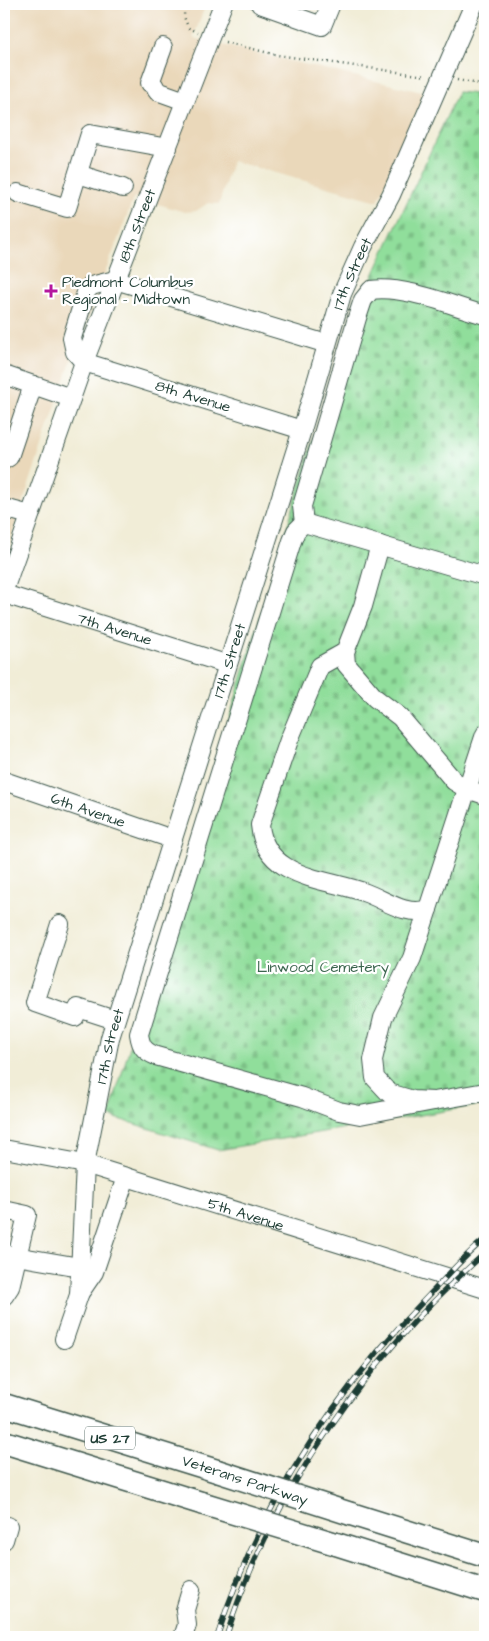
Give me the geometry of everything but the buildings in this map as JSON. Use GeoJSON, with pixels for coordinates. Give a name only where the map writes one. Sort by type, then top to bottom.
{"type":"FeatureCollection","features":[{"type":"Feature","properties":{"kind":"main road","name":"Veterans Parkway"},"geometry":{"type":"LineString","coordinates":[[4,1405],[485,1556]]}},
{"type":"Feature","properties":{"kind":"main road","name":"US 27"},"geometry":{"type":"LineString","coordinates":[[4,1442],[485,1591]]}},
{"type":"Feature","properties":{"kind":"street","name":"18th Street"},"geometry":{"type":"LineString","coordinates":[[4,590],[84,362],[223,4]]}},
{"type":"Feature","properties":{"kind":"street"},"geometry":{"type":"LineString","coordinates":[[260,4],[322,26],[331,4]]}},
{"type":"Feature","properties":{"kind":"street","name":"17th Street"},"geometry":{"type":"LineString","coordinates":[[64,1339],[78,1295],[85,1164],[115,1020],[226,664],[302,430],[345,286],[363,247],[391,195],[474,4]]}},
{"type":"Feature","properties":{"kind":"street"},"geometry":{"type":"LineString","coordinates":[[163,47],[150,83],[154,85],[157,91],[187,96]]}},
{"type":"Feature","properties":{"kind":"street"},"geometry":{"type":"LineString","coordinates":[[18,193],[67,208],[90,134],[168,148]]}},
{"type":"Feature","properties":{"kind":"street"},"geometry":{"type":"LineString","coordinates":[[78,174],[123,188]]}},
{"type":"Feature","properties":{"kind":"street"},"geometry":{"type":"LineString","coordinates":[[115,280],[327,344]]}},
{"type":"Feature","properties":{"kind":"street"},"geometry":{"type":"LineString","coordinates":[[304,523],[302,506],[357,318],[363,300],[371,290],[381,288],[409,293],[485,315]]}},
{"type":"Feature","properties":{"kind":"street","name":"8th Avenue"},"geometry":{"type":"LineString","coordinates":[[84,362],[302,430]]}},
{"type":"Feature","properties":{"kind":"street"},"geometry":{"type":"LineString","coordinates":[[4,375],[71,398]]}},
{"type":"Feature","properties":{"kind":"street"},"geometry":{"type":"LineString","coordinates":[[4,460],[9,457],[33,385]]}},
{"type":"Feature","properties":{"kind":"street"},"geometry":{"type":"LineString","coordinates":[[4,508],[30,515]]}},
{"type":"Feature","properties":{"kind":"street"},"geometry":{"type":"LineString","coordinates":[[304,523],[485,576]]}},
{"type":"Feature","properties":{"kind":"street"},"geometry":{"type":"LineString","coordinates":[[304,523],[296,531],[292,541],[225,762],[181,892],[139,1034],[141,1045],[145,1052],[156,1056],[302,1097],[339,1111],[360,1115],[485,1092]]}},
{"type":"Feature","properties":{"kind":"street"},"geometry":{"type":"LineString","coordinates":[[380,545],[363,606],[344,652],[346,664],[375,698],[400,717],[454,782],[485,795]]}},
{"type":"Feature","properties":{"kind":"street","name":"7th Avenue"},"geometry":{"type":"LineString","coordinates":[[4,594],[226,664]]}},
{"type":"Feature","properties":{"kind":"street"},"geometry":{"type":"LineString","coordinates":[[344,652],[320,666],[289,740],[260,825],[262,838],[282,864],[298,874],[313,880],[351,888],[402,909],[419,913],[428,909]]}},
{"type":"Feature","properties":{"kind":"street"},"geometry":{"type":"LineString","coordinates":[[434,1101],[413,1100],[389,1093],[375,1078],[373,1060],[383,1018],[412,958],[485,734]]}},
{"type":"Feature","properties":{"kind":"street","name":"6th Avenue"},"geometry":{"type":"LineString","coordinates":[[4,781],[172,839]]}},
{"type":"Feature","properties":{"kind":"street"},"geometry":{"type":"LineString","coordinates":[[60,924],[35,1003],[115,1020]]}},
{"type":"Feature","properties":{"kind":"street","name":"5th Avenue"},"geometry":{"type":"LineString","coordinates":[[4,1149],[85,1164],[485,1289]]}},
{"type":"Feature","properties":{"kind":"street"},"geometry":{"type":"LineString","coordinates":[[78,1295],[94,1272],[126,1177]]}},
{"type":"Feature","properties":{"kind":"street"},"geometry":{"type":"LineString","coordinates":[[4,1210],[27,1215],[10,1256],[10,1287],[4,1296]]}},
{"type":"Feature","properties":{"kind":"street"},"geometry":{"type":"LineString","coordinates":[[10,1256],[80,1267]]}},
{"type":"Feature","properties":{"kind":"street"},"geometry":{"type":"LineString","coordinates":[[183,1637],[187,1625],[185,1610],[191,1590]]}},
{"type":"Feature","properties":{"kind":"path"},"geometry":{"type":"LineString","coordinates":[[187,4],[184,10],[184,20],[188,28],[201,33]]}},
{"type":"Feature","properties":{"kind":"path"},"geometry":{"type":"LineString","coordinates":[[221,40],[277,54],[433,77]]}},
{"type":"Feature","properties":{"kind":"path"},"geometry":{"type":"LineString","coordinates":[[456,80],[485,85]]}},
{"type":"Feature","properties":{"kind":"shaded area","name":"Piedmont Columbus Regional - Midtown"},"geometry":{"type":"Polygon","coordinates":[[[4,4],[206,4],[193,38],[426,93],[378,201],[232,161],[219,204],[208,203],[196,211],[185,212],[134,197],[68,370],[4,558],[4,4]]]}},
{"type":"Feature","properties":{"kind":"green space","name":"Linwood Cemetery"},"geometry":{"type":"Polygon","coordinates":[[[458,92],[485,95],[485,1104],[218,1150],[109,1116],[345,336],[458,92]]]}},
{"type":"Feature","properties":{"kind":"railway"},"geometry":{"type":"LineString","coordinates":[[217,1637],[234,1589],[255,1542],[278,1496],[304,1452],[364,1369],[397,1330],[458,1264],[485,1239]]}},
{"type":"Feature","properties":{"kind":"railway"},"geometry":{"type":"LineString","coordinates":[[226,1637],[246,1582],[270,1529],[298,1478],[330,1428],[365,1380],[402,1335],[443,1292],[485,1253]]}},
{"type":"Feature","properties":{"kind":"place","name":"Piedmont Columbus Regional - Midtown"},"geometry":{"type":"Point","coordinates":[51,291]}}]}
